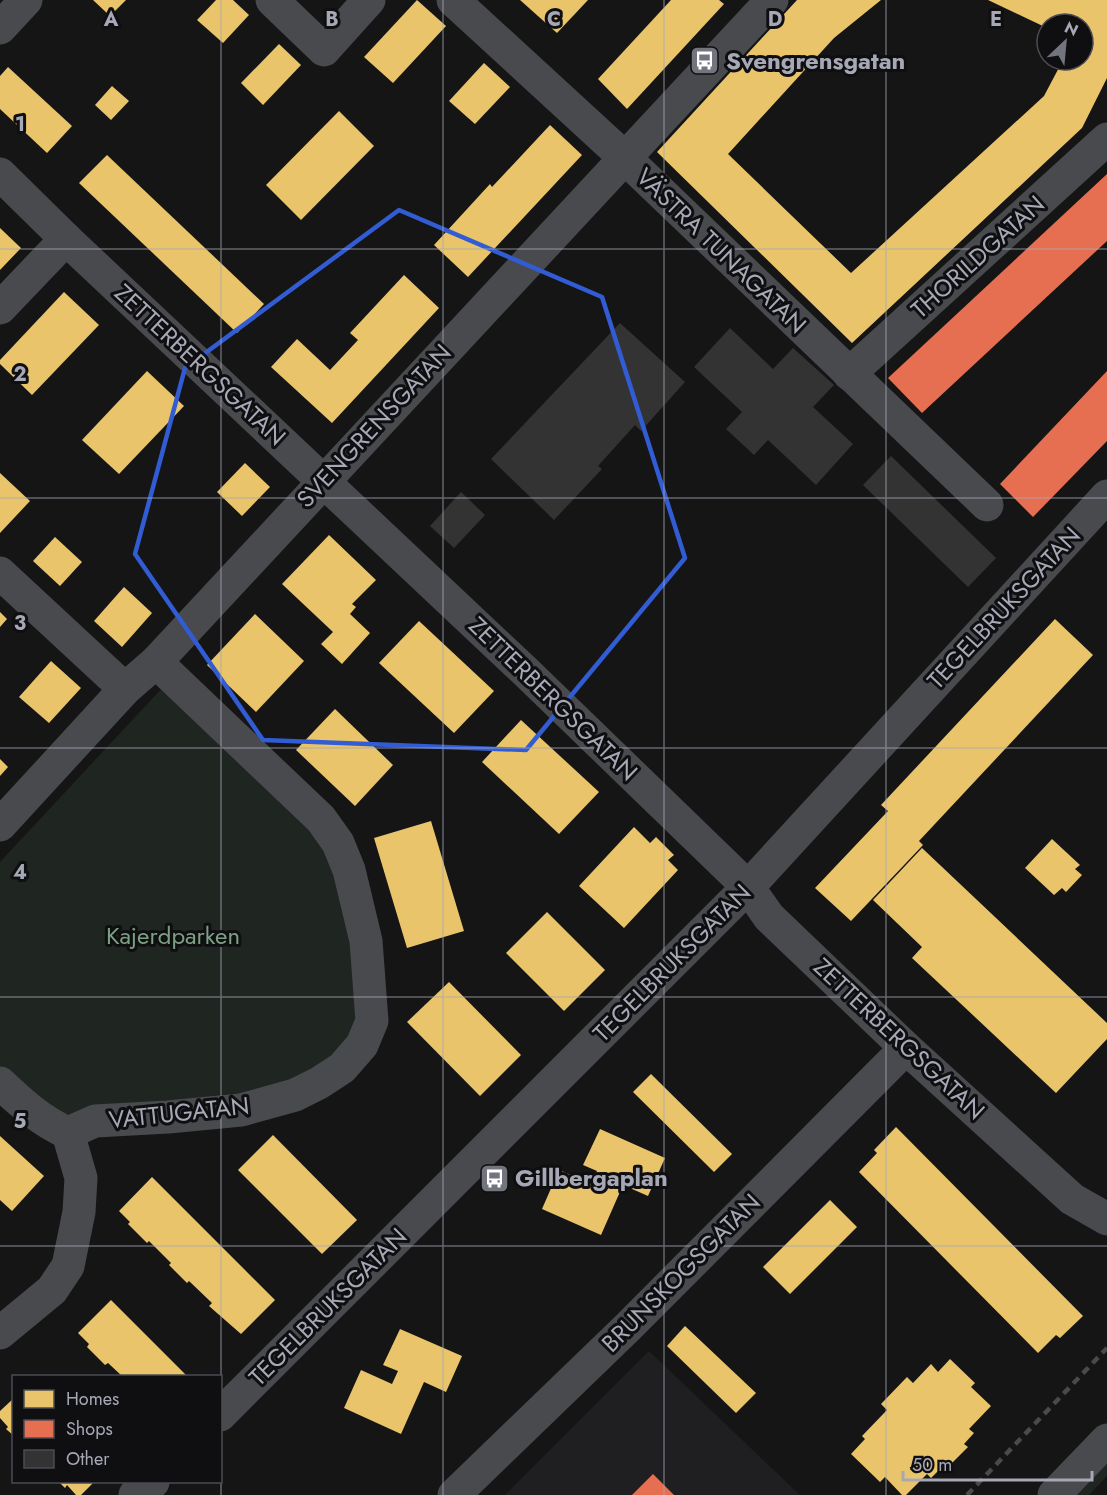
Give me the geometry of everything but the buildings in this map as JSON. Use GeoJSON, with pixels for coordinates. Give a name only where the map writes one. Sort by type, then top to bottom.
{"type":"FeatureCollection","features":[{"type":"Feature","properties":{"kind":"street"},"geometry":{"type":"LineString","coordinates":[[0,28],[26,0]]}},
{"type":"Feature","properties":{"kind":"street"},"geometry":{"type":"LineString","coordinates":[[292,7],[324,50],[369,0]]}},
{"type":"Feature","properties":{"kind":"street","name":"VÄSTRA TUNAGATAN"},"geometry":{"type":"LineString","coordinates":[[453,0],[625,158],[987,505]]}},
{"type":"Feature","properties":{"kind":"street","name":"SVENGRENSGATAN"},"geometry":{"type":"LineString","coordinates":[[0,825],[125,689],[156,662],[772,0]]}},
{"type":"Feature","properties":{"kind":"street","name":"THORILDGATAN"},"geometry":{"type":"LineString","coordinates":[[849,374],[1107,139]]}},
{"type":"Feature","properties":{"kind":"street","name":"ZETTERBERGSGATAN"},"geometry":{"type":"LineString","coordinates":[[0,174],[66,239],[324,480],[748,887],[769,917],[906,1048],[1072,1199],[1107,1219]]}},
{"type":"Feature","properties":{"kind":"street"},"geometry":{"type":"LineString","coordinates":[[0,308],[66,239]]}},
{"type":"Feature","properties":{"kind":"street","name":"TEGELBRUKSGATAN"},"geometry":{"type":"LineString","coordinates":[[222,1413],[748,887],[1107,496]]}},
{"type":"Feature","properties":{"kind":"street"},"geometry":{"type":"LineString","coordinates":[[0,573],[125,689]]}},
{"type":"Feature","properties":{"kind":"street","name":"VATTUGATAN"},"geometry":{"type":"LineString","coordinates":[[68,1134],[95,1121],[168,1118],[241,1110],[296,1095],[342,1068],[362,1045],[372,1021],[366,942],[349,870],[338,843],[314,812],[156,662]]}},
{"type":"Feature","properties":{"kind":"street","name":"BRUNSKOGSGATAN"},"geometry":{"type":"LineString","coordinates":[[454,1495],[628,1327],[906,1048]]}},
{"type":"Feature","properties":{"kind":"street"},"geometry":{"type":"LineString","coordinates":[[0,1083],[28,1109],[68,1134],[81,1178],[79,1212],[68,1266],[52,1290],[0,1333]]}},
{"type":"Feature","properties":{"kind":"street"},"geometry":{"type":"LineString","coordinates":[[1054,1495],[1107,1440]]}},
{"type":"Feature","properties":{"kind":"street"},"geometry":{"type":"LineString","coordinates":[[135,1495],[153,1483]]}},
{"type":"Feature","properties":{"kind":"highlighted area"},"geometry":{"type":"Polygon","coordinates":[[[399,210],[602,297],[685,558],[526,750],[263,740],[135,554],[185,368],[399,210]]]}},
{"type":"Feature","properties":{"kind":"shaded area"},"geometry":{"type":"Polygon","coordinates":[[[649,1351],[800,1495],[505,1495],[649,1351]]]}},
{"type":"Feature","properties":{"kind":"green space","name":"Kajerdparken"},"geometry":{"type":"Polygon","coordinates":[[[164,686],[310,823],[340,883],[357,948],[361,1025],[306,1086],[70,1115],[34,1104],[0,1072],[0,862],[164,686]]]}},
{"type":"Feature","properties":{"kind":"green space"},"geometry":{"type":"Polygon","coordinates":[[[1107,1461],[1107,1476],[1089,1495],[1074,1495],[1107,1461]]]}},
{"type":"Feature","properties":{"kind":"railway"},"geometry":{"type":"LineString","coordinates":[[967,1495],[1107,1348]]}},
{"type":"Feature","properties":{"kind":"place","name":"Svengrensgatan"},"geometry":{"type":"Point","coordinates":[705,61]}},
{"type":"Feature","properties":{"kind":"place","name":"Gillbergaplan"},"geometry":{"type":"Point","coordinates":[494,1178]}}]}
